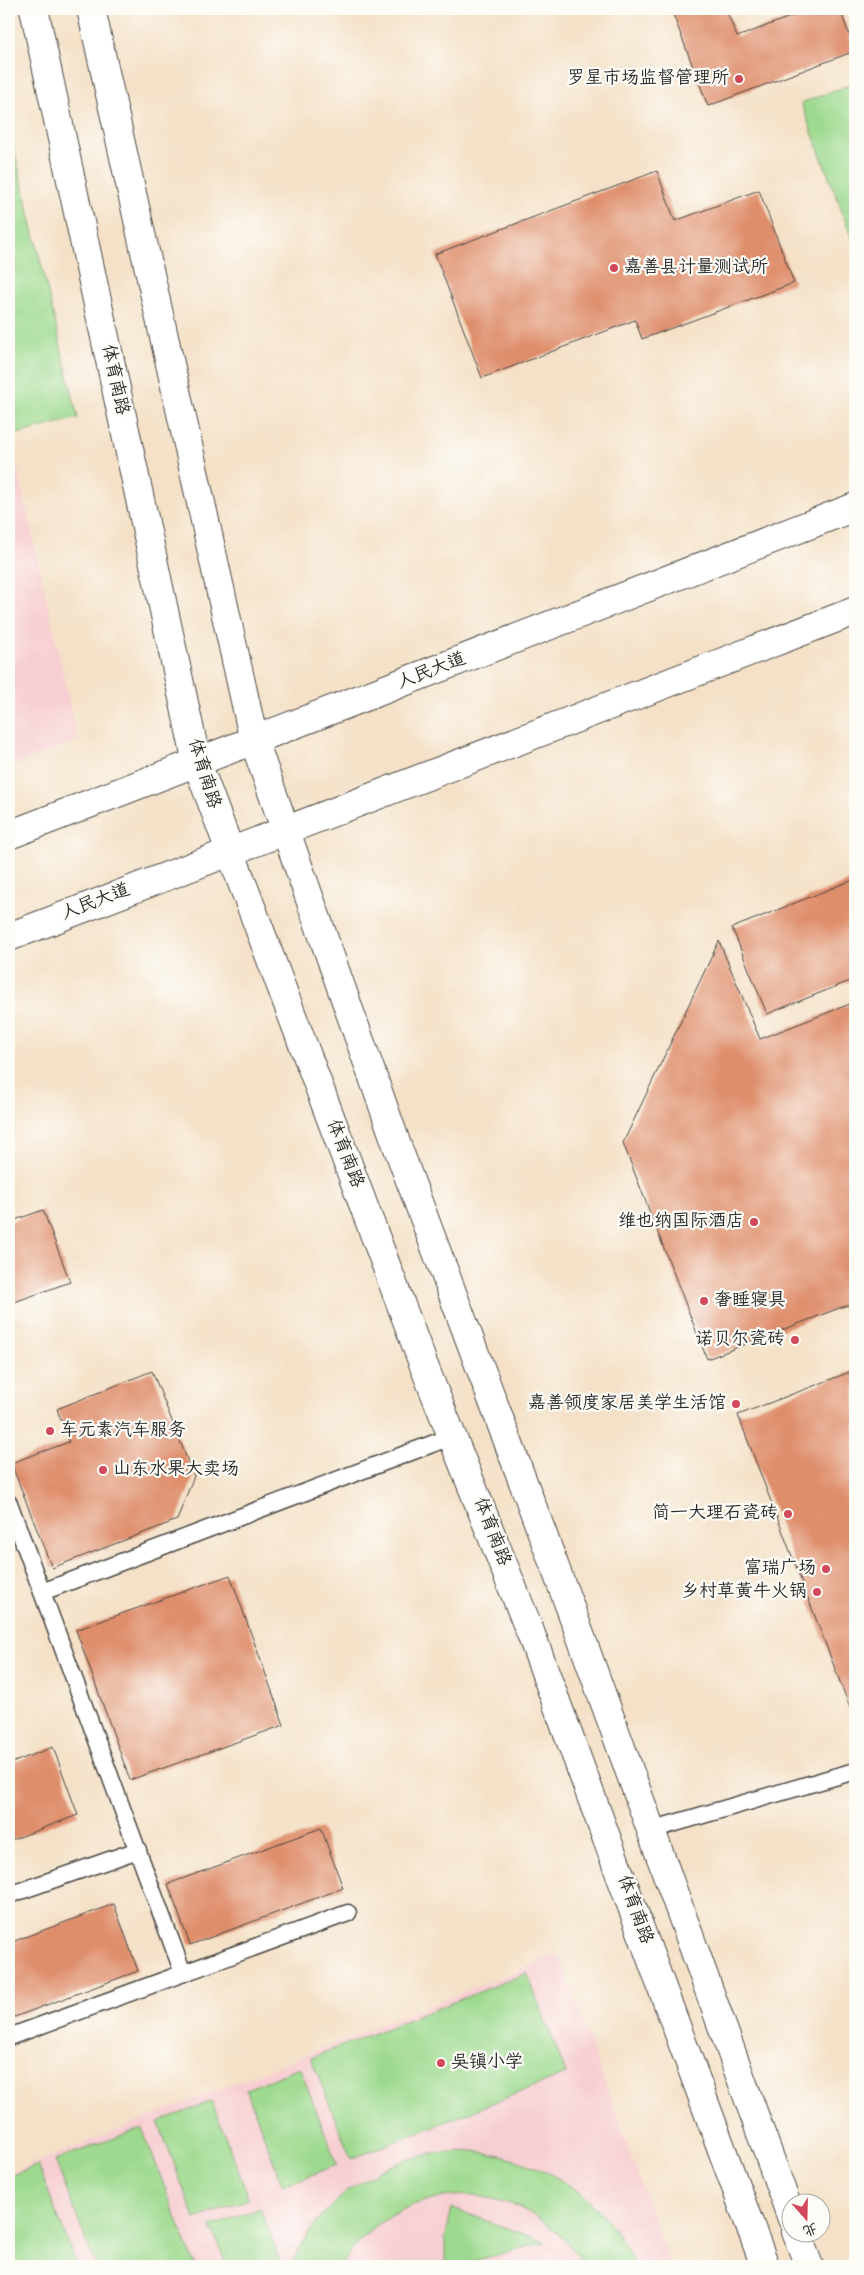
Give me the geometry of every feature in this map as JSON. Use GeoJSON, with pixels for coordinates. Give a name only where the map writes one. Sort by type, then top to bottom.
{"type":"FeatureCollection","features":[{"type":"Feature","properties":{"kind":"main road","name":"体育南路"},"geometry":{"type":"LineString","coordinates":[[34,9],[197,763],[594,1802],[765,2266]]}},
{"type":"Feature","properties":{"kind":"main road"},"geometry":{"type":"LineString","coordinates":[[91,9],[254,741],[400,1151],[574,1618],[782,2192]]}},
{"type":"Feature","properties":{"kind":"main road","name":"人民大道"},"geometry":{"type":"LineString","coordinates":[[9,835],[855,508]]}},
{"type":"Feature","properties":{"kind":"main road","name":"人民大道"},"geometry":{"type":"LineString","coordinates":[[9,937],[855,611]]}},
{"type":"Feature","properties":{"kind":"main road"},"geometry":{"type":"LineString","coordinates":[[800,2242],[809,2266]]}},
{"type":"Feature","properties":{"kind":"lane"},"geometry":{"type":"LineString","coordinates":[[42,1592],[453,1436]]}},
{"type":"Feature","properties":{"kind":"lane"},"geometry":{"type":"LineString","coordinates":[[9,1503],[183,1973]]}},
{"type":"Feature","properties":{"kind":"lane"},"geometry":{"type":"LineString","coordinates":[[651,1830],[855,1771]]}},
{"type":"Feature","properties":{"kind":"lane"},"geometry":{"type":"LineString","coordinates":[[9,1895],[138,1850]]}},
{"type":"Feature","properties":{"kind":"lane"},"geometry":{"type":"LineString","coordinates":[[9,2037],[348,1913]]}},
{"type":"Feature","properties":{"kind":"shaded area"},"geometry":{"type":"Polygon","coordinates":[[[15,457],[78,740],[9,767],[9,459],[15,457]]]}},
{"type":"Feature","properties":{"kind":"shaded area","name":"吴镇小学"},"geometry":{"type":"Polygon","coordinates":[[[559,1954],[670,2266],[9,2266],[9,2173],[559,1954]]]}},
{"type":"Feature","properties":{"kind":"green space"},"geometry":{"type":"Polygon","coordinates":[[[855,83],[855,246],[801,103],[855,83]]]}},
{"type":"Feature","properties":{"kind":"green space"},"geometry":{"type":"Polygon","coordinates":[[[9,129],[78,418],[9,436],[9,129]]]}},
{"type":"Feature","properties":{"kind":"green space"},"geometry":{"type":"Polygon","coordinates":[[[527,1973],[566,2074],[351,2159],[311,2058],[527,1973]]]}},
{"type":"Feature","properties":{"kind":"green space"},"geometry":{"type":"Polygon","coordinates":[[[300,2068],[337,2165],[283,2186],[246,2089],[300,2068]]]}},
{"type":"Feature","properties":{"kind":"green space"},"geometry":{"type":"Polygon","coordinates":[[[212,2101],[249,2199],[195,2219],[158,2122],[212,2101]]]}},
{"type":"Feature","properties":{"kind":"green space"},"geometry":{"type":"Polygon","coordinates":[[[142,2128],[195,2266],[96,2266],[55,2160],[142,2128]]]}},
{"type":"Feature","properties":{"kind":"green space"},"geometry":{"type":"Polygon","coordinates":[[[474,2151],[501,2156],[527,2164],[571,2186],[607,2220],[622,2241],[635,2266],[585,2266],[567,2243],[547,2224],[524,2210],[499,2200],[473,2196],[446,2197],[419,2203],[392,2215],[363,2237],[351,2251],[342,2266],[291,2266],[301,2245],[314,2225],[347,2192],[366,2179],[409,2159],[437,2153],[474,2151]]]}},
{"type":"Feature","properties":{"kind":"green space"},"geometry":{"type":"Polygon","coordinates":[[[38,2165],[77,2266],[9,2266],[9,2176],[38,2165]]]}},
{"type":"Feature","properties":{"kind":"green space"},"geometry":{"type":"Polygon","coordinates":[[[260,2208],[282,2266],[227,2266],[211,2227],[260,2208]]]}},
{"type":"Feature","properties":{"kind":"green space"},"geometry":{"type":"Polygon","coordinates":[[[452,2208],[545,2242],[456,2266],[445,2266],[445,2239],[452,2208]]]}},
{"type":"Feature","properties":{"kind":"building","name":"罗星市场监督管理所"},"geometry":{"type":"Polygon","coordinates":[[[671,9],[726,9],[737,37],[811,9],[840,9],[855,51],[708,106],[671,9]]]}},
{"type":"Feature","properties":{"kind":"building","name":"嘉善县计量测试所"},"geometry":{"type":"Polygon","coordinates":[[[657,171],[675,221],[759,190],[794,283],[642,339],[635,320],[482,378],[435,254],[657,171]]]}},
{"type":"Feature","properties":{"kind":"building"},"geometry":{"type":"Polygon","coordinates":[[[855,879],[855,979],[767,1014],[732,928],[855,879]]]}},
{"type":"Feature","properties":{"kind":"building","name":"维也纳国际酒店"},"geometry":{"type":"Polygon","coordinates":[[[719,941],[760,1039],[855,1002],[855,1302],[707,1359],[623,1143],[719,941]]]}},
{"type":"Feature","properties":{"kind":"building"},"geometry":{"type":"Polygon","coordinates":[[[43,1210],[70,1282],[9,1304],[9,1222],[43,1210]]]}},
{"type":"Feature","properties":{"kind":"building","name":"富瑞广场"},"geometry":{"type":"Polygon","coordinates":[[[855,1370],[855,1721],[738,1415],[855,1370]]]}},
{"type":"Feature","properties":{"kind":"building","name":"山东水果大卖场"},"geometry":{"type":"Polygon","coordinates":[[[152,1371],[194,1476],[177,1520],[52,1568],[11,1463],[69,1442],[57,1409],[152,1371]]]}},
{"type":"Feature","properties":{"kind":"building"},"geometry":{"type":"Polygon","coordinates":[[[230,1575],[284,1725],[130,1780],[76,1630],[230,1575]]]}},
{"type":"Feature","properties":{"kind":"building"},"geometry":{"type":"Polygon","coordinates":[[[53,1747],[78,1815],[9,1841],[9,1764],[53,1747]]]}},
{"type":"Feature","properties":{"kind":"building"},"geometry":{"type":"Polygon","coordinates":[[[321,1828],[343,1888],[190,1945],[168,1884],[321,1828]]]}},
{"type":"Feature","properties":{"kind":"building"},"geometry":{"type":"Polygon","coordinates":[[[114,1904],[138,1971],[9,2019],[9,1943],[114,1904]]]}},
{"type":"Feature","properties":{"kind":"place","name":"罗星市场监督管理所"},"geometry":{"type":"Point","coordinates":[739,79]}},
{"type":"Feature","properties":{"kind":"place","name":"嘉善县计量测试所"},"geometry":{"type":"Point","coordinates":[614,268]}},
{"type":"Feature","properties":{"kind":"place","name":"维也纳国际酒店"},"geometry":{"type":"Point","coordinates":[754,1222]}},
{"type":"Feature","properties":{"kind":"place","name":"奢睡寝具"},"geometry":{"type":"Point","coordinates":[704,1301]}},
{"type":"Feature","properties":{"kind":"place","name":"诺贝尔瓷砖"},"geometry":{"type":"Point","coordinates":[795,1340]}},
{"type":"Feature","properties":{"kind":"place","name":"嘉善领度家居美学生活馆"},"geometry":{"type":"Point","coordinates":[736,1404]}},
{"type":"Feature","properties":{"kind":"place","name":"车元素汽车服务"},"geometry":{"type":"Point","coordinates":[50,1431]}},
{"type":"Feature","properties":{"kind":"place","name":"山东水果大卖场"},"geometry":{"type":"Point","coordinates":[103,1470]}},
{"type":"Feature","properties":{"kind":"place","name":"简一大理石瓷砖"},"geometry":{"type":"Point","coordinates":[788,1514]}},
{"type":"Feature","properties":{"kind":"place","name":"富瑞广场"},"geometry":{"type":"Point","coordinates":[826,1569]}},
{"type":"Feature","properties":{"kind":"place","name":"乡村草黄牛火锅"},"geometry":{"type":"Point","coordinates":[817,1592]}},
{"type":"Feature","properties":{"kind":"place","name":"吴镇小学"},"geometry":{"type":"Point","coordinates":[441,2063]}}]}
